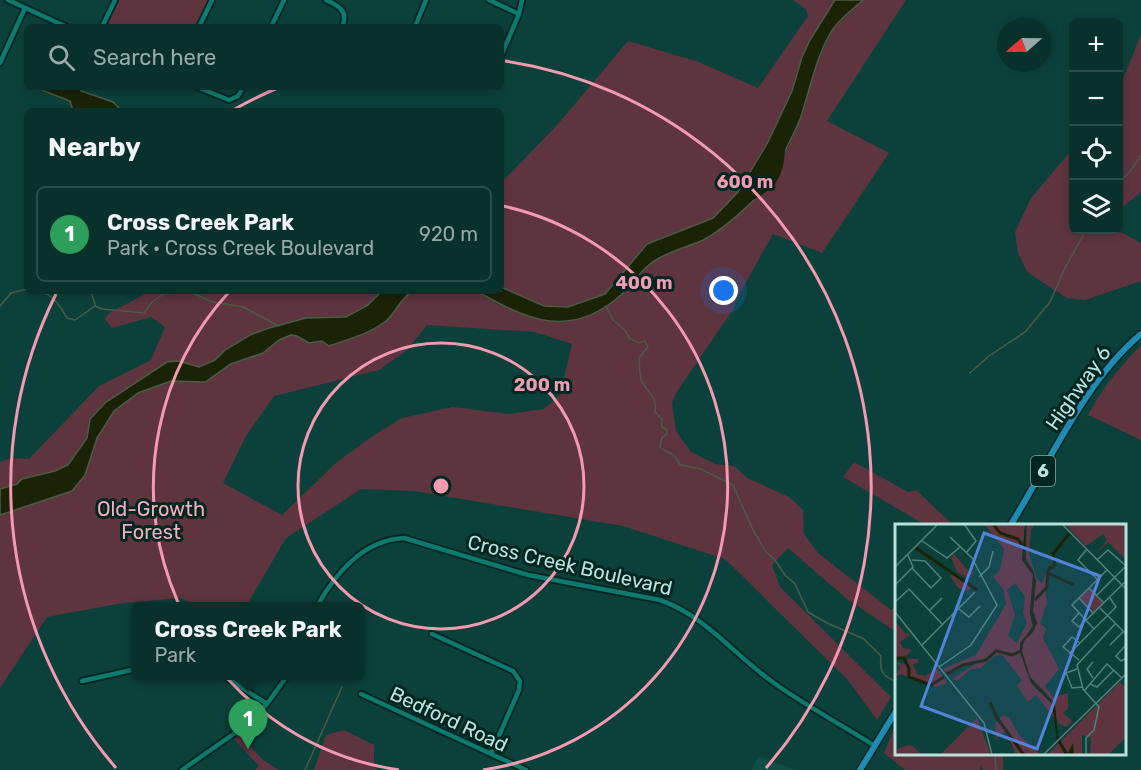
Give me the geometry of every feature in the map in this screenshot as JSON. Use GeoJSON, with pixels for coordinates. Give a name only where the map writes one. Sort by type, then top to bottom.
{"type":"FeatureCollection","features":[{"type":"Feature","properties":{"kind":"main road","name":"Highway 6"},"geometry":{"type":"LineString","coordinates":[[1011,524],[1107,368],[1141,334]]}},
{"type":"Feature","properties":{"kind":"main road"},"geometry":{"type":"LineString","coordinates":[[860,770],[895,714]]}},
{"type":"Feature","properties":{"kind":"street"},"geometry":{"type":"LineString","coordinates":[[8,0],[61,24]]}},
{"type":"Feature","properties":{"kind":"street"},"geometry":{"type":"LineString","coordinates":[[103,24],[115,0]]}},
{"type":"Feature","properties":{"kind":"street"},"geometry":{"type":"LineString","coordinates":[[200,24],[212,0]]}},
{"type":"Feature","properties":{"kind":"street"},"geometry":{"type":"LineString","coordinates":[[272,24],[284,0]]}},
{"type":"Feature","properties":{"kind":"street"},"geometry":{"type":"LineString","coordinates":[[326,0],[339,6],[344,12],[344,24]]}},
{"type":"Feature","properties":{"kind":"street"},"geometry":{"type":"LineString","coordinates":[[416,24],[426,0]]}},
{"type":"Feature","properties":{"kind":"street"},"geometry":{"type":"LineString","coordinates":[[489,0],[519,14]]}},
{"type":"Feature","properties":{"kind":"street"},"geometry":{"type":"LineString","coordinates":[[504,49],[519,14],[522,0]]}},
{"type":"Feature","properties":{"kind":"street"},"geometry":{"type":"LineString","coordinates":[[0,63],[26,8]]}},
{"type":"Feature","properties":{"kind":"street"},"geometry":{"type":"LineString","coordinates":[[204,90],[229,100],[237,96],[241,90]]}},
{"type":"Feature","properties":{"kind":"street","name":"Cross Creek Boulevard"},"geometry":{"type":"LineString","coordinates":[[319,602],[335,576],[361,554],[382,542],[404,538],[528,575],[660,600],[679,606],[702,622],[773,683],[875,746]]}},
{"type":"Feature","properties":{"kind":"street"},"geometry":{"type":"LineString","coordinates":[[432,634],[513,671],[519,677],[519,690],[491,754]]}},
{"type":"Feature","properties":{"kind":"street"},"geometry":{"type":"LineString","coordinates":[[81,681],[131,670]]}},
{"type":"Feature","properties":{"kind":"street"},"geometry":{"type":"LineString","coordinates":[[231,680],[267,704]]}},
{"type":"Feature","properties":{"kind":"street"},"geometry":{"type":"LineString","coordinates":[[182,770],[245,726],[267,704],[284,680]]}},
{"type":"Feature","properties":{"kind":"street","name":"Bedford Road"},"geometry":{"type":"LineString","coordinates":[[361,694],[526,770]]}},
{"type":"Feature","properties":{"kind":"shaded area"},"geometry":{"type":"Polygon","coordinates":[[[835,0],[863,0],[840,21],[828,38],[815,68],[800,119],[776,173],[761,193],[731,220],[703,240],[655,260],[622,294],[604,308],[586,317],[568,321],[550,321],[514,311],[482,294],[504,294],[504,288],[544,306],[568,307],[605,294],[647,244],[713,218],[738,192],[768,142],[792,91],[802,57],[835,0]]]}},
{"type":"Feature","properties":{"kind":"shaded area"},"geometry":{"type":"Polygon","coordinates":[[[81,90],[113,102],[119,108],[72,108],[70,101],[44,91],[81,90]]]}},
{"type":"Feature","properties":{"kind":"shaded area"},"geometry":{"type":"Polygon","coordinates":[[[379,294],[409,294],[387,320],[359,336],[329,346],[322,341],[309,343],[291,335],[279,340],[263,353],[231,364],[205,382],[171,381],[138,393],[114,411],[97,438],[85,475],[72,491],[0,515],[0,489],[17,484],[22,479],[55,471],[68,465],[87,438],[90,419],[106,402],[167,362],[178,361],[199,367],[215,360],[225,350],[250,335],[269,328],[306,318],[346,317],[368,305],[379,294]]]}},
{"type":"Feature","properties":{"kind":"shaded area"},"geometry":{"type":"Polygon","coordinates":[[[758,756],[795,770],[751,770],[758,756]]]}},
{"type":"Feature","properties":{"kind":"green space"},"geometry":{"type":"Polygon","coordinates":[[[118,0],[208,0],[196,24],[106,24],[118,0]]]}},
{"type":"Feature","properties":{"kind":"green space"},"geometry":{"type":"Polygon","coordinates":[[[793,0],[835,0],[810,40],[802,57],[792,91],[768,142],[738,192],[713,218],[647,244],[605,294],[568,307],[544,306],[504,288],[504,180],[558,124],[628,41],[696,61],[758,88],[808,16],[806,9],[793,0]]]}},
{"type":"Feature","properties":{"kind":"green space","name":"Old-Growth Forest"},"geometry":{"type":"Polygon","coordinates":[[[863,0],[906,0],[827,121],[889,153],[822,253],[773,234],[736,300],[734,308],[672,402],[676,431],[691,452],[715,464],[734,466],[747,478],[789,497],[803,510],[804,534],[818,553],[891,610],[895,607],[895,631],[847,599],[788,548],[772,565],[780,587],[891,697],[877,720],[848,680],[725,559],[623,526],[414,491],[361,489],[286,538],[248,602],[190,602],[180,598],[123,603],[47,617],[0,688],[0,515],[72,491],[85,475],[96,438],[114,411],[138,393],[171,381],[205,382],[231,364],[263,353],[279,340],[291,335],[309,343],[322,341],[329,346],[359,336],[387,320],[409,294],[482,294],[499,305],[541,320],[631,285],[648,264],[718,231],[750,203],[774,177],[797,128],[810,80],[833,29],[863,0]],[[427,325],[407,350],[379,370],[274,396],[246,436],[223,483],[282,515],[337,462],[402,418],[453,407],[509,414],[544,409],[560,395],[572,344],[535,332],[427,325]]]}},
{"type":"Feature","properties":{"kind":"green space"},"geometry":{"type":"Polygon","coordinates":[[[1141,34],[1141,192],[1123,207],[1123,126],[1123,79],[1141,34]]]}},
{"type":"Feature","properties":{"kind":"green space"},"geometry":{"type":"Polygon","coordinates":[[[1068,154],[1069,234],[1123,233],[1141,243],[1141,281],[1085,300],[1067,298],[1027,272],[1018,253],[1015,232],[1031,198],[1068,154]]]}},
{"type":"Feature","properties":{"kind":"green space"},"geometry":{"type":"Polygon","coordinates":[[[145,294],[379,294],[368,305],[346,317],[306,318],[250,335],[225,350],[215,360],[199,367],[178,361],[90,419],[87,438],[68,465],[55,471],[22,479],[17,484],[0,489],[0,462],[11,458],[29,459],[99,386],[151,360],[165,327],[151,317],[112,328],[105,319],[109,313],[145,294]]]}},
{"type":"Feature","properties":{"kind":"green space"},"geometry":{"type":"Polygon","coordinates":[[[1141,345],[1141,440],[1088,415],[1112,378],[1141,345]]]}},
{"type":"Feature","properties":{"kind":"green space"},"geometry":{"type":"Polygon","coordinates":[[[854,462],[908,492],[916,490],[952,524],[924,524],[843,477],[854,462]]]}},
{"type":"Feature","properties":{"kind":"green space"},"geometry":{"type":"Polygon","coordinates":[[[895,726],[895,755],[1003,755],[1003,770],[983,770],[980,765],[980,770],[905,770],[884,753],[895,726]]]}},
{"type":"Feature","properties":{"kind":"green space"},"geometry":{"type":"Polygon","coordinates":[[[344,730],[374,745],[374,763],[378,764],[376,770],[314,770],[326,735],[344,730]]]}},
{"type":"Feature","properties":{"kind":"green space"},"geometry":{"type":"Polygon","coordinates":[[[240,735],[263,760],[279,770],[255,770],[259,766],[234,739],[240,735]]]}},
{"type":"Feature","properties":{"kind":"waterway"},"geometry":{"type":"LineString","coordinates":[[750,197],[774,178],[779,166],[781,149]]}},
{"type":"Feature","properties":{"kind":"waterway"},"geometry":{"type":"LineString","coordinates":[[1121,180],[1141,156]]}},
{"type":"Feature","properties":{"kind":"waterway"},"geometry":{"type":"LineString","coordinates":[[970,373],[989,356],[1025,332],[1050,302],[1084,234]]}},
{"type":"Feature","properties":{"kind":"waterway"},"geometry":{"type":"LineString","coordinates":[[0,306],[11,293],[24,290]]}},
{"type":"Feature","properties":{"kind":"waterway"},"geometry":{"type":"LineString","coordinates":[[46,294],[59,305],[67,318],[75,320],[95,306],[102,309],[144,313],[152,302],[164,294]]}},
{"type":"Feature","properties":{"kind":"waterway"},"geometry":{"type":"LineString","coordinates":[[92,294],[95,305]]}},
{"type":"Feature","properties":{"kind":"waterway"},"geometry":{"type":"LineString","coordinates":[[195,294],[213,302],[243,307],[279,326]]}},
{"type":"Feature","properties":{"kind":"waterway"},"geometry":{"type":"LineString","coordinates":[[606,306],[613,320],[625,330],[629,338],[639,343],[645,341],[648,347],[639,358],[640,374],[642,382],[654,398],[655,412],[662,419],[662,427],[667,430],[660,447],[673,455],[680,465],[701,469],[733,485],[753,530],[766,552],[795,584],[808,612],[864,639],[881,656],[883,673],[895,681]]}},
{"type":"Feature","properties":{"kind":"waterway"},"geometry":{"type":"LineString","coordinates":[[305,770],[342,687]]}},
{"type":"Feature","properties":{"kind":"waterway"},"geometry":{"type":"LineString","coordinates":[[995,755],[996,770]]}},
{"type":"Feature","properties":{"kind":"place","name":"Cross Creek Park"},"geometry":{"type":"Point","coordinates":[248,749]}}]}
